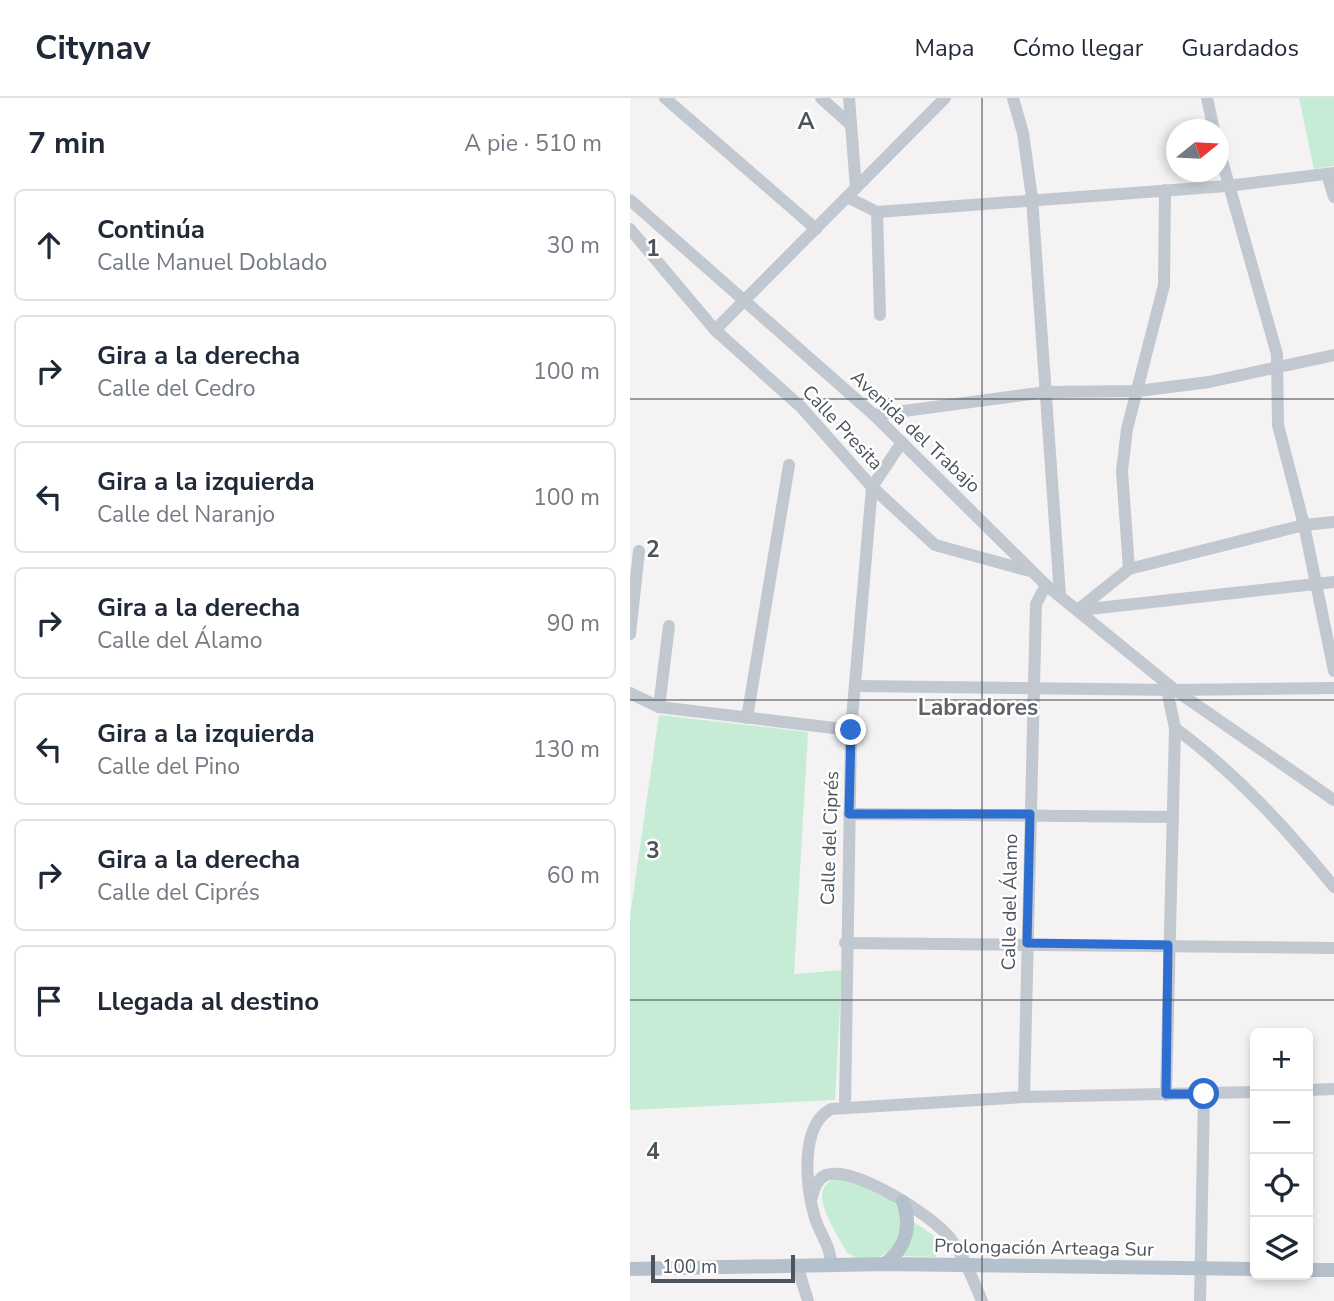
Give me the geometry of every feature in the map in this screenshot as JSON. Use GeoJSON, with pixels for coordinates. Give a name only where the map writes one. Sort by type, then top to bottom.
{"type":"FeatureCollection","features":[{"type":"Feature","properties":{"kind":"main road"},"geometry":{"type":"LineString","coordinates":[[885,1264],[900,1251],[907,1232],[903,1202]]}},
{"type":"Feature","properties":{"kind":"main road","name":"Prolongación Arteaga Sur"},"geometry":{"type":"LineString","coordinates":[[630,1269],[885,1264],[1250,1269]]}},
{"type":"Feature","properties":{"kind":"main road"},"geometry":{"type":"LineString","coordinates":[[1313,1270],[1334,1270]]}},
{"type":"Feature","properties":{"kind":"street"},"geometry":{"type":"LineString","coordinates":[[665,98],[816,229]]}},
{"type":"Feature","properties":{"kind":"street"},"geometry":{"type":"LineString","coordinates":[[821,98],[851,125]]}},
{"type":"Feature","properties":{"kind":"street"},"geometry":{"type":"LineString","coordinates":[[849,98],[852,193]]}},
{"type":"Feature","properties":{"kind":"street"},"geometry":{"type":"LineString","coordinates":[[715,330],[945,98]]}},
{"type":"Feature","properties":{"kind":"street"},"geometry":{"type":"LineString","coordinates":[[1013,98],[1023,133],[1032,198],[1060,595]]}},
{"type":"Feature","properties":{"kind":"street"},"geometry":{"type":"LineString","coordinates":[[1207,98],[1212,119]]}},
{"type":"Feature","properties":{"kind":"street"},"geometry":{"type":"LineString","coordinates":[[852,193],[877,212],[1032,198],[1227,186],[1331,174],[1334,197]]}},
{"type":"Feature","properties":{"kind":"street"},"geometry":{"type":"LineString","coordinates":[[1226,182],[1277,354],[1278,425],[1304,525],[1334,671]]}},
{"type":"Feature","properties":{"kind":"street"},"geometry":{"type":"LineString","coordinates":[[1129,569],[1122,471],[1127,429],[1164,285],[1165,190]]}},
{"type":"Feature","properties":{"kind":"street","name":"Avenida del Trabajo"},"geometry":{"type":"LineString","coordinates":[[630,200],[874,415],[1046,584],[1080,609],[1171,690],[1334,800]]}},
{"type":"Feature","properties":{"kind":"street"},"geometry":{"type":"LineString","coordinates":[[877,212],[880,315]]}},
{"type":"Feature","properties":{"kind":"street","name":"Calle Presita"},"geometry":{"type":"LineString","coordinates":[[630,229],[715,330],[801,407],[872,487],[935,545],[1033,572]]}},
{"type":"Feature","properties":{"kind":"street"},"geometry":{"type":"LineString","coordinates":[[874,415],[1046,392],[1138,391],[1209,382],[1334,355]]}},
{"type":"Feature","properties":{"kind":"street"},"geometry":{"type":"LineString","coordinates":[[872,487],[902,442]]}},
{"type":"Feature","properties":{"kind":"street"},"geometry":{"type":"LineString","coordinates":[[747,718],[789,465]]}},
{"type":"Feature","properties":{"kind":"street","name":"Calle del Ciprés"},"geometry":{"type":"LineString","coordinates":[[845,1107],[845,943],[851,730],[872,487]]}},
{"type":"Feature","properties":{"kind":"street"},"geometry":{"type":"LineString","coordinates":[[1080,609],[1129,569],[1304,525],[1334,522]]}},
{"type":"Feature","properties":{"kind":"street"},"geometry":{"type":"LineString","coordinates":[[630,634],[639,551]]}},
{"type":"Feature","properties":{"kind":"street"},"geometry":{"type":"LineString","coordinates":[[1080,609],[1334,582]]}},
{"type":"Feature","properties":{"kind":"street","name":"Calle del Álamo"},"geometry":{"type":"LineString","coordinates":[[1024,1097],[1036,604],[1046,584]]}},
{"type":"Feature","properties":{"kind":"street"},"geometry":{"type":"LineString","coordinates":[[659,707],[669,626]]}},
{"type":"Feature","properties":{"kind":"street"},"geometry":{"type":"LineString","coordinates":[[856,686],[1171,690],[1334,688]]}},
{"type":"Feature","properties":{"kind":"street"},"geometry":{"type":"LineString","coordinates":[[1166,1094],[1175,728],[1171,690]]}},
{"type":"Feature","properties":{"kind":"street"},"geometry":{"type":"LineString","coordinates":[[630,693],[659,707],[851,730]]}},
{"type":"Feature","properties":{"kind":"street"},"geometry":{"type":"LineString","coordinates":[[1175,728],[1220,761],[1286,828],[1334,887]]}},
{"type":"Feature","properties":{"kind":"street"},"geometry":{"type":"LineString","coordinates":[[849,814],[1173,817]]}},
{"type":"Feature","properties":{"kind":"street"},"geometry":{"type":"LineString","coordinates":[[845,943],[1334,948]]}},
{"type":"Feature","properties":{"kind":"street"},"geometry":{"type":"LineString","coordinates":[[1313,1090],[1334,1089]]}},
{"type":"Feature","properties":{"kind":"street"},"geometry":{"type":"LineString","coordinates":[[831,1265],[811,1199],[811,1138],[820,1116],[831,1109],[1024,1097],[1250,1092]]}},
{"type":"Feature","properties":{"kind":"street"},"geometry":{"type":"LineString","coordinates":[[1200,1301],[1204,1094]]}},
{"type":"Feature","properties":{"kind":"street"},"geometry":{"type":"LineString","coordinates":[[811,1199],[818,1181],[826,1175],[836,1174],[884,1189],[925,1214],[950,1237],[967,1266],[982,1301]]}},
{"type":"Feature","properties":{"kind":"street"},"geometry":{"type":"LineString","coordinates":[[797,1265],[808,1301]]}},
{"type":"Feature","properties":{"kind":"green space"},"geometry":{"type":"Polygon","coordinates":[[[1299,98],[1334,98],[1334,166],[1314,169],[1299,98]]]}},
{"type":"Feature","properties":{"kind":"green space"},"geometry":{"type":"Polygon","coordinates":[[[659,715],[808,732],[794,974],[842,970],[835,1100],[630,1110],[630,916],[659,715]]]}},
{"type":"Feature","properties":{"kind":"green space"},"geometry":{"type":"Polygon","coordinates":[[[841,1178],[886,1196],[900,1212],[903,1224],[901,1235],[895,1246],[886,1254],[861,1258],[847,1253],[830,1222],[822,1199],[823,1189],[829,1182],[841,1178]]]}},
{"type":"Feature","properties":{"kind":"green space"},"geometry":{"type":"Polygon","coordinates":[[[914,1222],[937,1238],[936,1257],[903,1256],[912,1240],[914,1222]]]}},
{"type":"Feature","properties":{"kind":"district","name":"Labradores"},"geometry":{"type":"Point","coordinates":[978,707]}},
{"type":"Feature","properties":{"kind":"route"},"geometry":{"type":"LineString","coordinates":[[851,730],[849,814],[1030,814],[1027,943],[1168,945],[1166,1094],[1204,1094]]}}]}
